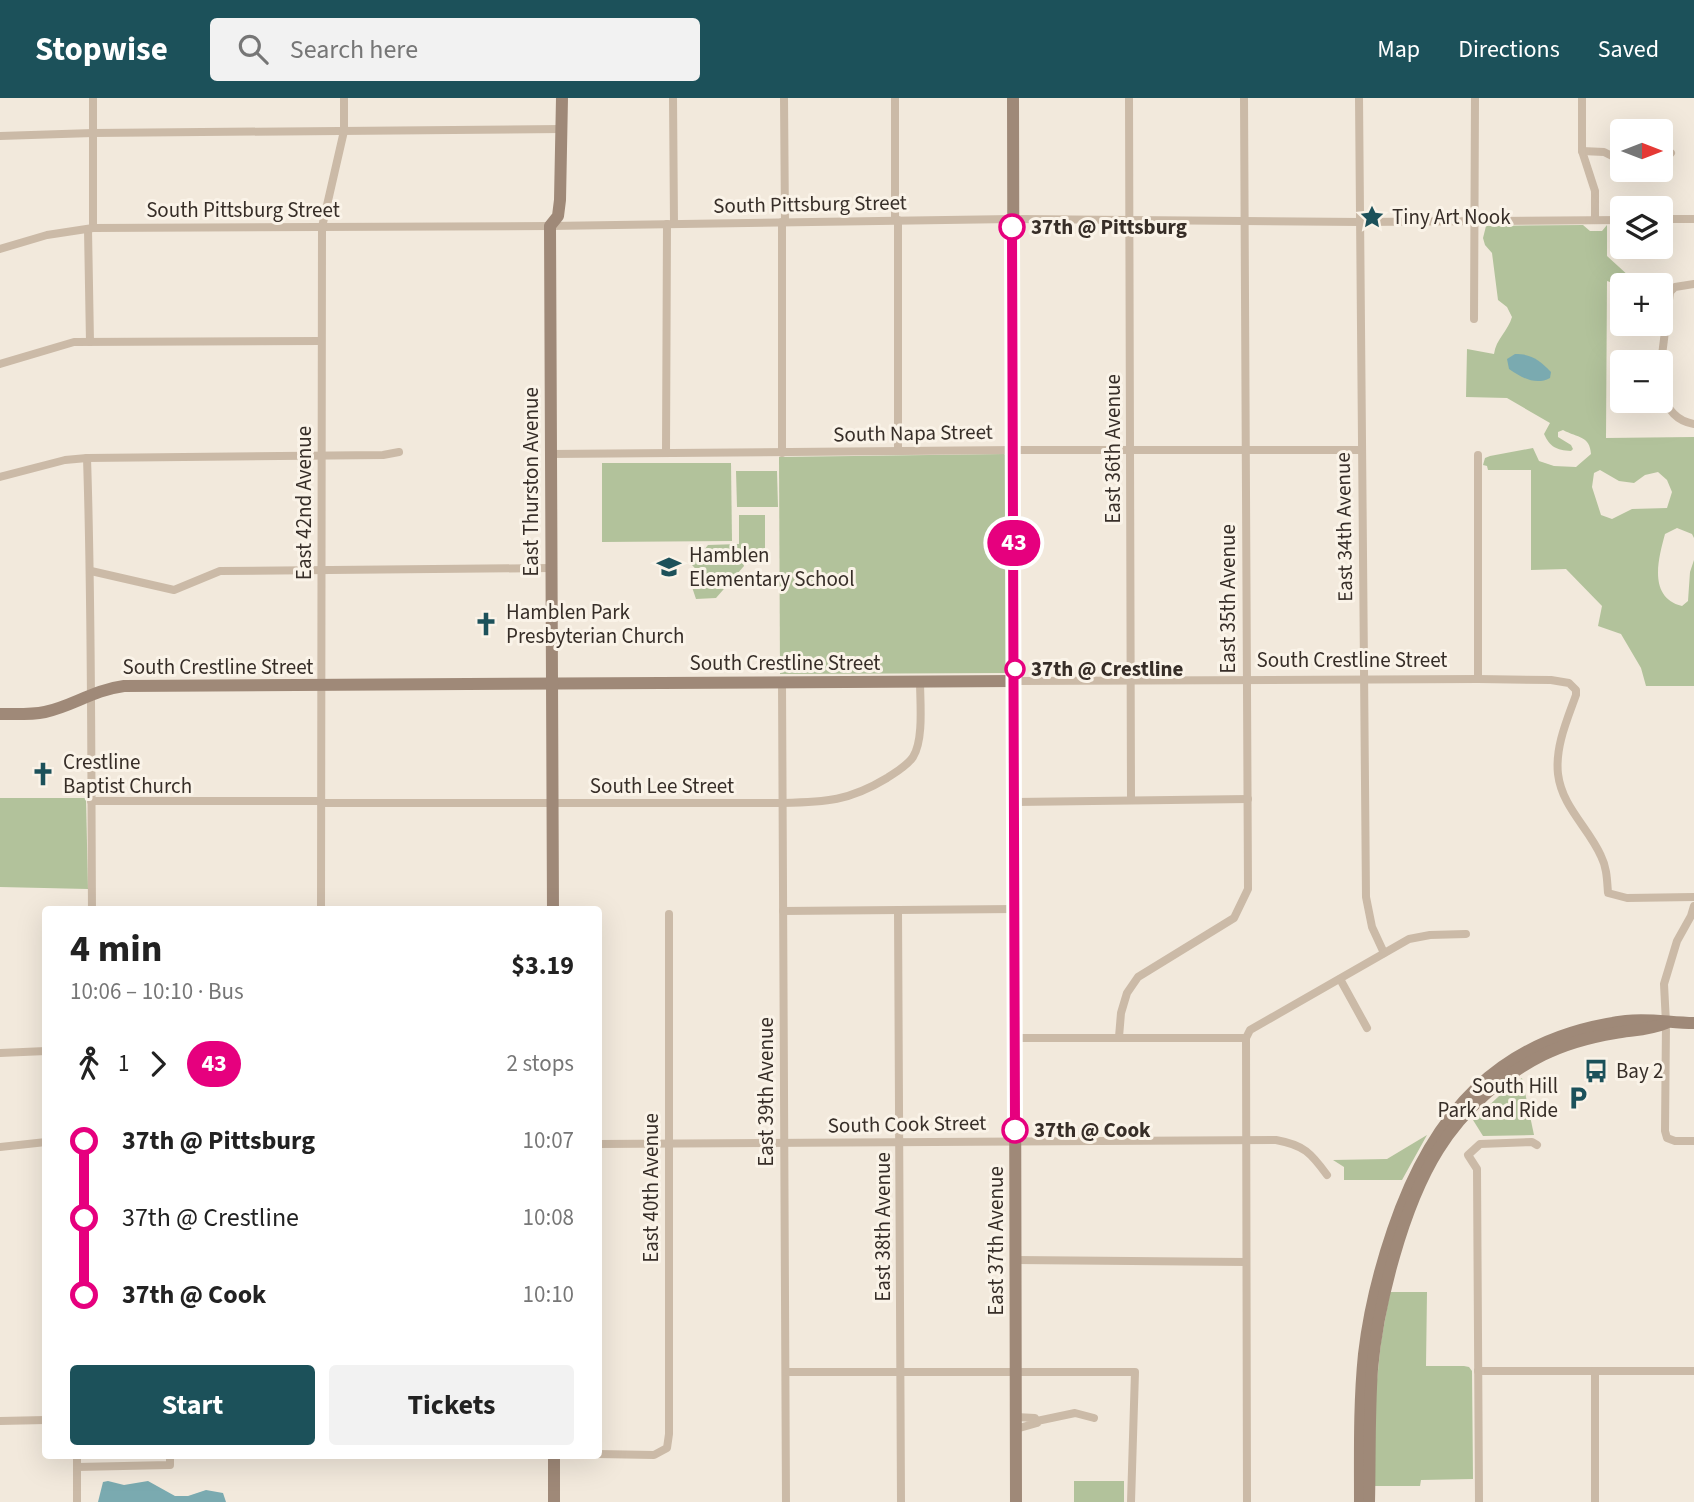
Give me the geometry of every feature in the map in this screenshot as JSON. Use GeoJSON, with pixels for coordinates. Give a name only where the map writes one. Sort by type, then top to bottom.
{"type":"FeatureCollection","features":[{"type":"Feature","properties":{"kind":"street"},"geometry":{"type":"LineString","coordinates":[[90,342],[93,98]]}},
{"type":"Feature","properties":{"kind":"street","name":"East 42nd Avenue"},"geometry":{"type":"LineString","coordinates":[[321,906],[322,226],[344,131],[344,98]]}},
{"type":"Feature","properties":{"kind":"street","name":"East Thurston Avenue"},"geometry":{"type":"LineString","coordinates":[[553,906],[550,226],[558,216],[561,200],[562,98]]}},
{"type":"Feature","properties":{"kind":"street"},"geometry":{"type":"LineString","coordinates":[[666,453],[673,98]]}},
{"type":"Feature","properties":{"kind":"street"},"geometry":{"type":"LineString","coordinates":[[782,453],[784,98]]}},
{"type":"Feature","properties":{"kind":"street"},"geometry":{"type":"LineString","coordinates":[[895,98],[898,451]]}},
{"type":"Feature","properties":{"kind":"street","name":"East 37th Avenue"},"geometry":{"type":"LineString","coordinates":[[1013,98],[1016,1502]]}},
{"type":"Feature","properties":{"kind":"street","name":"East 36th Avenue"},"geometry":{"type":"LineString","coordinates":[[1129,98],[1131,800]]}},
{"type":"Feature","properties":{"kind":"street","name":"East 35th Avenue"},"geometry":{"type":"LineString","coordinates":[[1119,1038],[1121,1013],[1127,993],[1138,977],[1234,918],[1248,889],[1244,98]]}},
{"type":"Feature","properties":{"kind":"street","name":"East 34th Avenue"},"geometry":{"type":"LineString","coordinates":[[1359,98],[1366,897],[1372,927],[1384,953]]}},
{"type":"Feature","properties":{"kind":"street"},"geometry":{"type":"LineString","coordinates":[[1474,319],[1475,98]]}},
{"type":"Feature","properties":{"kind":"street"},"geometry":{"type":"LineString","coordinates":[[1582,98],[1582,151],[1595,191],[1595,220]]}},
{"type":"Feature","properties":{"kind":"street"},"geometry":{"type":"LineString","coordinates":[[0,136],[562,129]]}},
{"type":"Feature","properties":{"kind":"street"},"geometry":{"type":"LineString","coordinates":[[1582,151],[1604,152],[1610,155]]}},
{"type":"Feature","properties":{"kind":"street","name":"South Pittsburg Street"},"geometry":{"type":"LineString","coordinates":[[0,249],[47,235],[91,228],[550,226],[1012,219],[1360,222],[1610,220]]}},
{"type":"Feature","properties":{"kind":"street"},"geometry":{"type":"LineString","coordinates":[[1673,219],[1694,219]]}},
{"type":"Feature","properties":{"kind":"street"},"geometry":{"type":"LineString","coordinates":[[1663,350],[1670,292],[1675,287],[1694,284]]}},
{"type":"Feature","properties":{"kind":"street"},"geometry":{"type":"LineString","coordinates":[[0,363],[74,342],[321,341]]}},
{"type":"Feature","properties":{"kind":"street"},"geometry":{"type":"LineString","coordinates":[[1671,413],[1684,422],[1694,424]]}},
{"type":"Feature","properties":{"kind":"street","name":"South Napa Street"},"geometry":{"type":"LineString","coordinates":[[550,454],[1361,450]]}},
{"type":"Feature","properties":{"kind":"street"},"geometry":{"type":"LineString","coordinates":[[0,477],[65,460],[87,458],[383,455],[398,452]]}},
{"type":"Feature","properties":{"kind":"street"},"geometry":{"type":"LineString","coordinates":[[1478,455],[1478,679]]}},
{"type":"Feature","properties":{"kind":"street"},"geometry":{"type":"LineString","coordinates":[[87,458],[92,906]]}},
{"type":"Feature","properties":{"kind":"street"},"geometry":{"type":"LineString","coordinates":[[90,571],[174,590],[220,572],[551,568]]}},
{"type":"Feature","properties":{"kind":"street","name":"South Crestline Street"},"geometry":{"type":"LineString","coordinates":[[0,714],[44,712],[105,688],[124,685],[1478,679],[1564,681],[1573,686],[1576,695],[1560,745],[1558,775],[1572,813],[1594,842],[1602,858],[1608,893],[1627,898],[1694,897]]}},
{"type":"Feature","properties":{"kind":"street","name":"South Lee Street"},"geometry":{"type":"LineString","coordinates":[[91,802],[823,802],[851,797],[898,771],[913,757],[919,736],[920,681]]}},
{"type":"Feature","properties":{"kind":"street","name":"East 39th Avenue"},"geometry":{"type":"LineString","coordinates":[[782,683],[786,1502]]}},
{"type":"Feature","properties":{"kind":"street"},"geometry":{"type":"LineString","coordinates":[[1015,802],[1248,799]]}},
{"type":"Feature","properties":{"kind":"street"},"geometry":{"type":"LineString","coordinates":[[1694,906],[1669,964],[1664,995],[1667,1023],[1665,1131],[1667,1138],[1675,1141],[1694,1140]]}},
{"type":"Feature","properties":{"kind":"street"},"geometry":{"type":"LineString","coordinates":[[783,911],[1015,909]]}},
{"type":"Feature","properties":{"kind":"street","name":"East 38th Avenue"},"geometry":{"type":"LineString","coordinates":[[898,910],[901,1502]]}},
{"type":"Feature","properties":{"kind":"street","name":"East 40th Avenue"},"geometry":{"type":"LineString","coordinates":[[602,1454],[654,1455],[667,1448],[669,1434],[669,914]]}},
{"type":"Feature","properties":{"kind":"street"},"geometry":{"type":"LineString","coordinates":[[1247,1502],[1246,1038],[1250,1030],[1409,939],[1430,935],[1466,934]]}},
{"type":"Feature","properties":{"kind":"street"},"geometry":{"type":"LineString","coordinates":[[1340,979],[1367,1028]]}},
{"type":"Feature","properties":{"kind":"street"},"geometry":{"type":"LineString","coordinates":[[1360,1502],[1361,1400],[1369,1321],[1376,1283],[1415,1172],[1443,1125],[1465,1098],[1497,1071],[1528,1050],[1554,1038],[1627,1020],[1654,1019],[1667,1023],[1694,1023]]}},
{"type":"Feature","properties":{"kind":"street"},"geometry":{"type":"LineString","coordinates":[[1369,1502],[1370,1408],[1377,1332],[1398,1244],[1438,1150],[1469,1110],[1494,1086],[1521,1067],[1577,1042],[1613,1033],[1654,1028],[1667,1023]]}},
{"type":"Feature","properties":{"kind":"street"},"geometry":{"type":"LineString","coordinates":[[1015,1038],[1246,1038]]}},
{"type":"Feature","properties":{"kind":"street"},"geometry":{"type":"LineString","coordinates":[[0,1053],[42,1051]]}},
{"type":"Feature","properties":{"kind":"street","name":"South Cook Street"},"geometry":{"type":"LineString","coordinates":[[602,1144],[1276,1140],[1296,1143],[1312,1154],[1327,1175]]}},
{"type":"Feature","properties":{"kind":"street"},"geometry":{"type":"LineString","coordinates":[[0,1147],[42,1142]]}},
{"type":"Feature","properties":{"kind":"street"},"geometry":{"type":"LineString","coordinates":[[1479,1502],[1477,1169],[1468,1155],[1480,1144],[1532,1142],[1537,1145]]}},
{"type":"Feature","properties":{"kind":"street"},"geometry":{"type":"LineString","coordinates":[[1015,1260],[1246,1262]]}},
{"type":"Feature","properties":{"kind":"street"},"geometry":{"type":"LineString","coordinates":[[1478,1371],[1694,1371]]}},
{"type":"Feature","properties":{"kind":"street"},"geometry":{"type":"LineString","coordinates":[[1595,1371],[1595,1502]]}},
{"type":"Feature","properties":{"kind":"street"},"geometry":{"type":"LineString","coordinates":[[787,1372],[1135,1372],[1131,1502]]}},
{"type":"Feature","properties":{"kind":"street"},"geometry":{"type":"LineString","coordinates":[[1016,1423],[1075,1413],[1094,1418]]}},
{"type":"Feature","properties":{"kind":"street"},"geometry":{"type":"LineString","coordinates":[[0,1421],[42,1420]]}},
{"type":"Feature","properties":{"kind":"street"},"geometry":{"type":"LineString","coordinates":[[77,1459],[77,1502]]}},
{"type":"Feature","properties":{"kind":"street"},"geometry":{"type":"LineString","coordinates":[[77,1467],[170,1465],[170,1459]]}},
{"type":"Feature","properties":{"kind":"street"},"geometry":{"type":"LineString","coordinates":[[554,1459],[555,1502]]}},
{"type":"Feature","properties":{"kind":"green space"},"geometry":{"type":"Polygon","coordinates":[[[1583,225],[1590,231],[1602,231],[1607,225],[1607,256],[1626,273],[1610,273],[1610,282],[1607,281],[1606,438],[1694,437],[1694,538],[1692,534],[1677,528],[1665,534],[1658,576],[1664,595],[1682,606],[1688,601],[1690,572],[1694,560],[1694,686],[1646,686],[1641,668],[1621,634],[1598,626],[1602,606],[1566,569],[1531,570],[1531,470],[1488,470],[1487,466],[1483,465],[1485,458],[1533,448],[1539,461],[1554,466],[1576,467],[1591,454],[1586,441],[1563,430],[1558,432],[1558,437],[1573,449],[1566,451],[1554,447],[1544,434],[1550,423],[1507,398],[1466,397],[1467,349],[1494,354],[1512,317],[1507,307],[1498,300],[1492,253],[1483,238],[1486,226],[1583,225]],[[1600,470],[1594,473],[1592,487],[1601,515],[1612,519],[1632,509],[1667,508],[1672,492],[1667,480],[1658,472],[1645,475],[1634,483],[1619,481],[1600,470]]]}},
{"type":"Feature","properties":{"kind":"green space"},"geometry":{"type":"Polygon","coordinates":[[[1008,456],[1009,671],[780,674],[779,457],[1008,456]]]}},
{"type":"Feature","properties":{"kind":"green space"},"geometry":{"type":"Polygon","coordinates":[[[602,463],[731,463],[732,541],[602,542],[602,463]]]}},
{"type":"Feature","properties":{"kind":"green space"},"geometry":{"type":"Polygon","coordinates":[[[736,471],[777,471],[778,507],[737,507],[736,471]]]}},
{"type":"Feature","properties":{"kind":"green space"},"geometry":{"type":"Polygon","coordinates":[[[739,515],[765,515],[765,557],[741,557],[744,566],[716,598],[696,599],[691,584],[704,578],[692,565],[708,545],[739,544],[739,515]]]}},
{"type":"Feature","properties":{"kind":"green space"},"geometry":{"type":"Polygon","coordinates":[[[0,798],[86,798],[88,889],[0,887],[0,798]]]}},
{"type":"Feature","properties":{"kind":"green space"},"geometry":{"type":"Polygon","coordinates":[[[1522,1078],[1534,1135],[1483,1136],[1473,1120],[1522,1078]]]}},
{"type":"Feature","properties":{"kind":"green space"},"geometry":{"type":"Polygon","coordinates":[[[1427,1135],[1402,1180],[1344,1180],[1344,1167],[1333,1160],[1387,1159],[1427,1135]]]}},
{"type":"Feature","properties":{"kind":"green space"},"geometry":{"type":"Polygon","coordinates":[[[1390,1292],[1427,1292],[1426,1366],[1464,1366],[1472,1371],[1473,1479],[1421,1480],[1420,1486],[1374,1486],[1376,1389],[1390,1292]]]}},
{"type":"Feature","properties":{"kind":"green space"},"geometry":{"type":"Polygon","coordinates":[[[1074,1481],[1124,1481],[1124,1502],[1074,1502],[1074,1481]]]}},
{"type":"Feature","properties":{"kind":"water"},"geometry":{"type":"Polygon","coordinates":[[[1515,354],[1526,355],[1539,361],[1551,372],[1550,378],[1534,381],[1509,369],[1507,359],[1515,354]]]}},
{"type":"Feature","properties":{"kind":"water"},"geometry":{"type":"Polygon","coordinates":[[[148,1481],[175,1496],[188,1496],[206,1490],[223,1493],[226,1502],[98,1502],[103,1482],[124,1485],[148,1481]]]}},
{"type":"Feature","properties":{"kind":"bus line","name":"43"},"geometry":{"type":"LineString","coordinates":[[1012,227],[1015,1130]]}},
{"type":"Feature","properties":{"kind":"place","name":"Tiny Art Nook"},"geometry":{"type":"Point","coordinates":[1372,217]}},
{"type":"Feature","properties":{"kind":"place","name":"37th @ Pittsburg"},"geometry":{"type":"Point","coordinates":[1012,227]}},
{"type":"Feature","properties":{"kind":"place","name":"Hamblen Elementary School"},"geometry":{"type":"Point","coordinates":[669,567]}},
{"type":"Feature","properties":{"kind":"place","name":"Hamblen Park Presbyterian Church"},"geometry":{"type":"Point","coordinates":[486,624]}},
{"type":"Feature","properties":{"kind":"place","name":"37th @ Crestline"},"geometry":{"type":"Point","coordinates":[1015,669]}},
{"type":"Feature","properties":{"kind":"place","name":"Crestline Baptist Church"},"geometry":{"type":"Point","coordinates":[43,774]}},
{"type":"Feature","properties":{"kind":"place","name":"Bay 2"},"geometry":{"type":"Point","coordinates":[1596,1071]}},
{"type":"Feature","properties":{"kind":"place","name":"South Hill Park and Ride"},"geometry":{"type":"Point","coordinates":[1578,1098]}},
{"type":"Feature","properties":{"kind":"place","name":"37th @ Cook"},"geometry":{"type":"Point","coordinates":[1015,1130]}}]}
